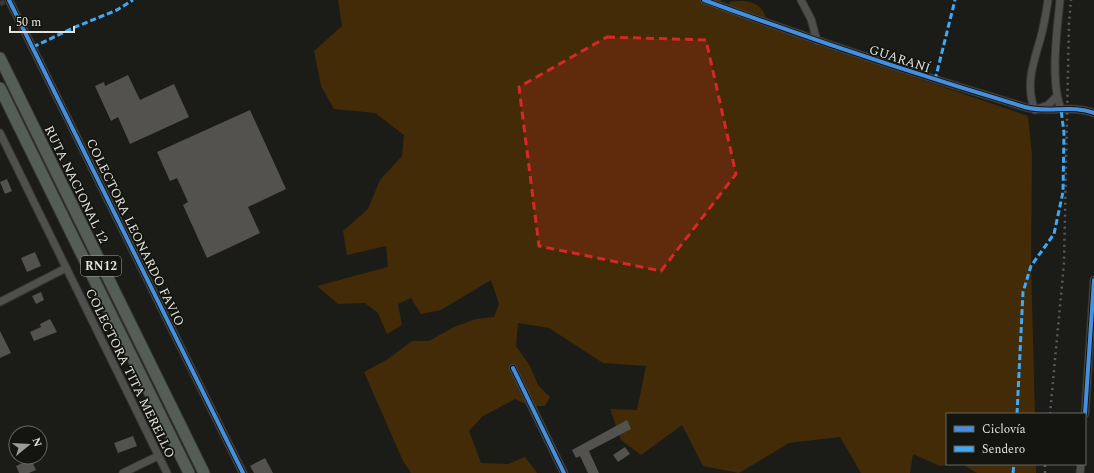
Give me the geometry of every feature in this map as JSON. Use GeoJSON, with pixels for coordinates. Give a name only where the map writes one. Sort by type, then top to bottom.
{"type":"FeatureCollection","features":[{"type":"Feature","properties":{"kind":"highway","name":"RUTA NACIONAL 12"},"geometry":{"type":"LineString","coordinates":[[0,58],[204,473]]}},
{"type":"Feature","properties":{"kind":"highway","name":"RUTA NACIONAL 12"},"geometry":{"type":"LineString","coordinates":[[0,88],[189,473]]}},
{"type":"Feature","properties":{"kind":"street","name":"COLECTORA LEONARDO FAVIO"},"geometry":{"type":"LineString","coordinates":[[9,0],[243,473]]}},
{"type":"Feature","properties":{"kind":"street","name":"GUARANÍ"},"geometry":{"type":"LineString","coordinates":[[704,0],[817,41],[935,80],[1035,110],[1068,108],[1094,113]]}},
{"type":"Feature","properties":{"kind":"street"},"geometry":{"type":"LineString","coordinates":[[801,0],[811,19],[817,41]]}},
{"type":"Feature","properties":{"kind":"street"},"geometry":{"type":"LineString","coordinates":[[1048,0],[1040,40],[1032,60],[1030,99],[1035,110],[1048,105],[1056,97]]}},
{"type":"Feature","properties":{"kind":"street"},"geometry":{"type":"LineString","coordinates":[[1060,0],[1056,39],[1056,97],[1061,109]]}},
{"type":"Feature","properties":{"kind":"street","name":"COLECTORA TITA MERELLO"},"geometry":{"type":"LineString","coordinates":[[0,133],[167,473]]}},
{"type":"Feature","properties":{"kind":"street"},"geometry":{"type":"LineString","coordinates":[[0,302],[66,268]]}},
{"type":"Feature","properties":{"kind":"street"},"geometry":{"type":"LineString","coordinates":[[1085,413],[1094,280]]}},
{"type":"Feature","properties":{"kind":"street"},"geometry":{"type":"LineString","coordinates":[[513,368],[564,473]]}},
{"type":"Feature","properties":{"kind":"street"},"geometry":{"type":"LineString","coordinates":[[123,473],[158,456]]}},
{"type":"Feature","properties":{"kind":"highlighted area"},"geometry":{"type":"Polygon","coordinates":[[[607,37],[706,40],[736,174],[661,271],[539,246],[519,87],[607,37]]]}},
{"type":"Feature","properties":{"kind":"shaded area"},"geometry":{"type":"Polygon","coordinates":[[[338,0],[721,0],[721,6],[728,7],[730,2],[748,2],[756,4],[763,11],[770,24],[793,36],[1028,116],[1032,154],[1031,266],[1035,413],[946,413],[946,465],[948,465],[940,466],[913,454],[910,473],[861,473],[840,437],[789,443],[739,473],[703,466],[682,425],[641,455],[621,440],[610,409],[637,410],[646,366],[603,363],[549,328],[518,323],[516,346],[530,366],[538,385],[550,397],[545,406],[530,406],[515,399],[483,416],[469,431],[481,463],[508,464],[525,457],[537,473],[411,473],[403,461],[364,372],[388,359],[412,341],[429,341],[454,327],[476,319],[494,317],[499,304],[491,280],[441,310],[421,314],[411,298],[398,304],[402,325],[387,334],[378,313],[365,303],[338,304],[317,286],[388,267],[386,246],[347,255],[343,231],[368,209],[380,180],[402,156],[404,135],[375,113],[334,109],[321,86],[314,51],[342,26],[338,0]]]}},
{"type":"Feature","properties":{"kind":"shaded area"},"geometry":{"type":"Polygon","coordinates":[[[964,465],[1036,465],[1036,473],[977,473],[964,465]]]}},
{"type":"Feature","properties":{"kind":"building"},"geometry":{"type":"Polygon","coordinates":[[[128,75],[140,100],[174,84],[189,117],[130,144],[118,117],[111,121],[95,86],[104,82],[105,86],[128,75]]]}},
{"type":"Feature","properties":{"kind":"building"},"geometry":{"type":"Polygon","coordinates":[[[250,110],[286,189],[248,207],[260,233],[207,258],[183,205],[188,202],[177,178],[170,181],[157,152],[250,110]]]}},
{"type":"Feature","properties":{"kind":"building"},"geometry":{"type":"Polygon","coordinates":[[[7,179],[12,191],[5,194],[0,182],[7,179]]]}},
{"type":"Feature","properties":{"kind":"building"},"geometry":{"type":"Polygon","coordinates":[[[35,252],[41,266],[27,272],[21,258],[35,252]]]}},
{"type":"Feature","properties":{"kind":"building"},"geometry":{"type":"Polygon","coordinates":[[[41,292],[44,300],[36,304],[32,296],[41,292]]]}},
{"type":"Feature","properties":{"kind":"building"},"geometry":{"type":"Polygon","coordinates":[[[50,319],[57,332],[34,341],[30,332],[41,327],[40,324],[50,319]]]}},
{"type":"Feature","properties":{"kind":"building"},"geometry":{"type":"Polygon","coordinates":[[[0,331],[11,353],[0,358],[0,331]]]}},
{"type":"Feature","properties":{"kind":"building"},"geometry":{"type":"Polygon","coordinates":[[[627,420],[631,429],[589,451],[599,473],[588,473],[580,456],[576,458],[572,450],[627,420]]]}},
{"type":"Feature","properties":{"kind":"building"},"geometry":{"type":"Polygon","coordinates":[[[133,436],[137,446],[118,453],[114,443],[133,436]]]}},
{"type":"Feature","properties":{"kind":"building"},"geometry":{"type":"Polygon","coordinates":[[[625,447],[630,454],[618,462],[613,455],[625,447]]]}},
{"type":"Feature","properties":{"kind":"building"},"geometry":{"type":"Polygon","coordinates":[[[265,458],[273,473],[254,473],[250,466],[265,458]]]}},
{"type":"Feature","properties":{"kind":"building"},"geometry":{"type":"Polygon","coordinates":[[[34,465],[36,470],[29,473],[19,473],[16,466],[34,465]]]}},
{"type":"Feature","properties":{"kind":"tunnel"},"geometry":{"type":"LineString","coordinates":[[0,4],[7,0]]}},
{"type":"Feature","properties":{"kind":"railway"},"geometry":{"type":"LineString","coordinates":[[1050,413],[1064,263],[1069,23],[1071,0]]}},
{"type":"Feature","properties":{"kind":"railway"},"geometry":{"type":"LineString","coordinates":[[1045,465],[1045,473]]}},
{"type":"Feature","properties":{"kind":"marked path"},"geometry":{"type":"LineString","coordinates":[[33,47],[73,28],[117,10],[133,0]]}},
{"type":"Feature","properties":{"kind":"marked path"},"geometry":{"type":"LineString","coordinates":[[935,80],[955,0]]}},
{"type":"Feature","properties":{"kind":"marked path"},"geometry":{"type":"LineString","coordinates":[[1017,413],[1023,292],[1031,266],[1054,234],[1063,192],[1064,133],[1061,109]]}},
{"type":"Feature","properties":{"kind":"marked path"},"geometry":{"type":"LineString","coordinates":[[1013,473],[1014,465]]}},
{"type":"Feature","properties":{"kind":"cycle path"},"geometry":{"type":"LineString","coordinates":[[9,0],[243,473]]}},
{"type":"Feature","properties":{"kind":"cycle path"},"geometry":{"type":"LineString","coordinates":[[704,0],[864,56],[1025,107],[1042,110],[1077,109],[1094,113]]}},
{"type":"Feature","properties":{"kind":"cycle path"},"geometry":{"type":"LineString","coordinates":[[1085,413],[1094,280]]}},
{"type":"Feature","properties":{"kind":"cycle path"},"geometry":{"type":"LineString","coordinates":[[513,368],[564,473]]}}]}
